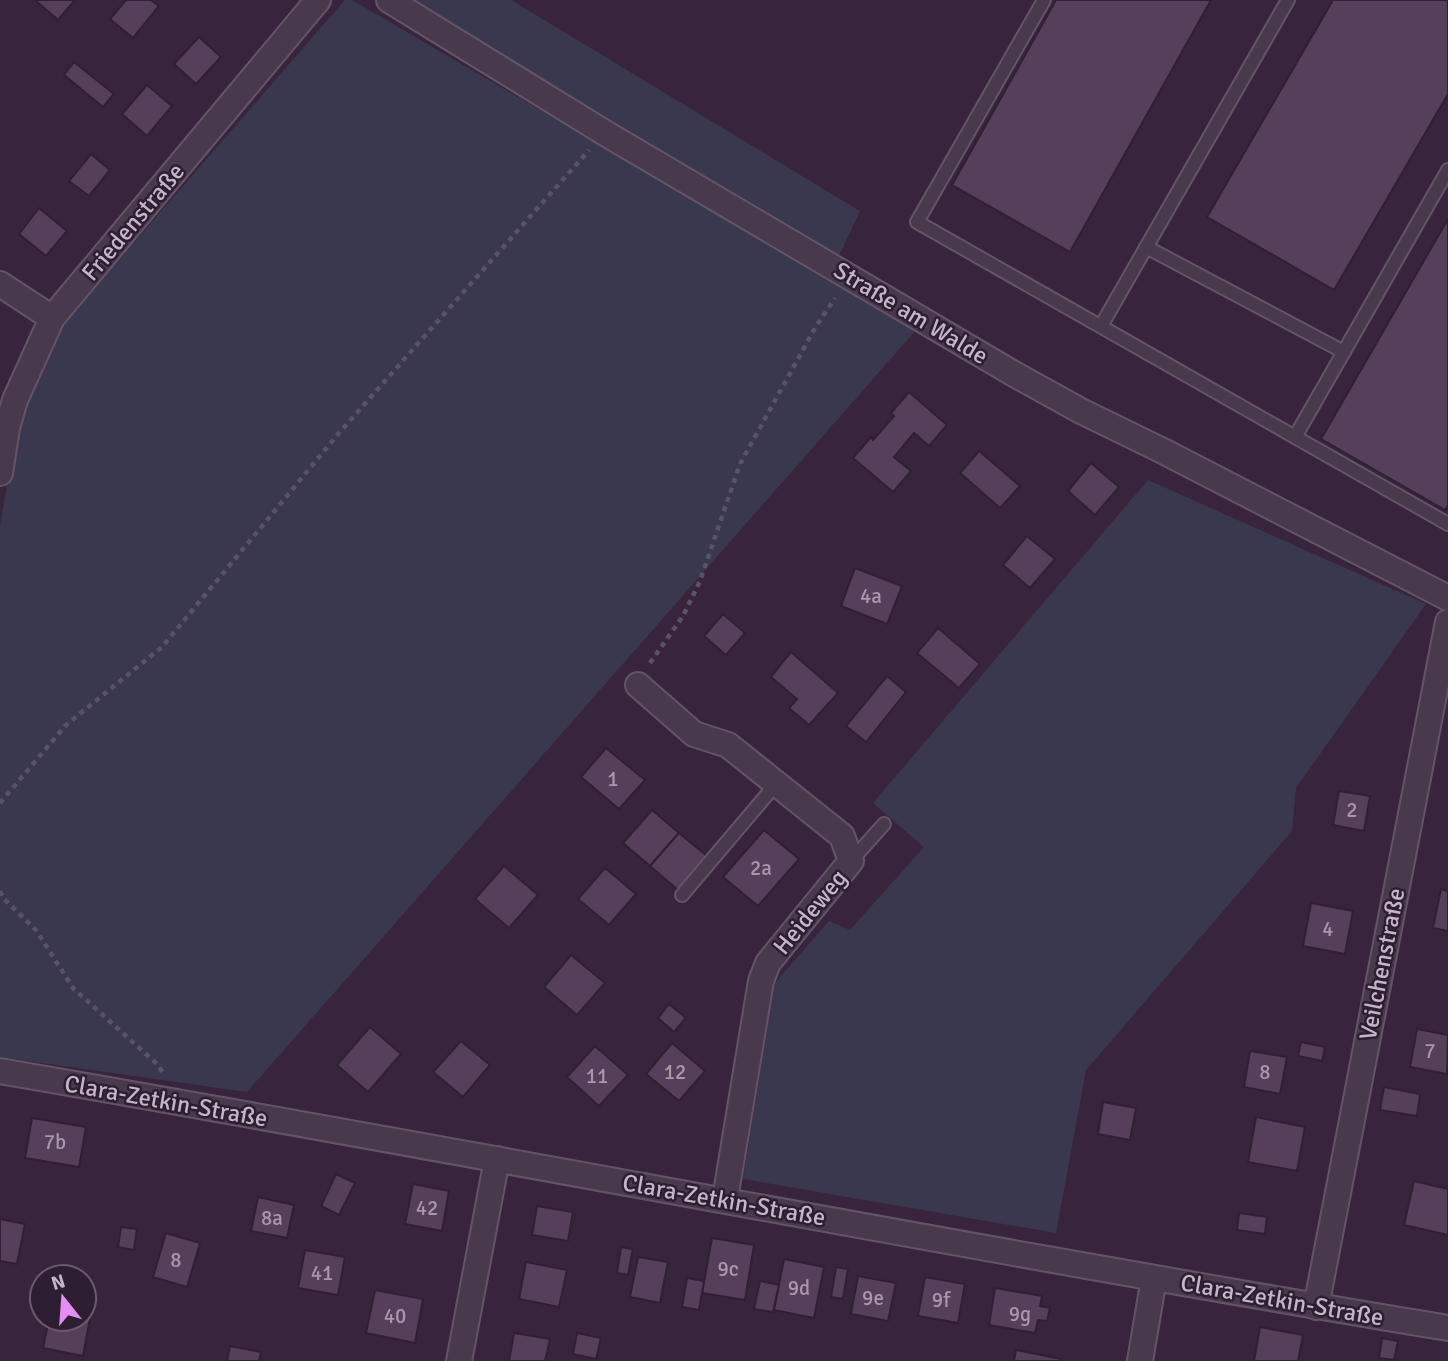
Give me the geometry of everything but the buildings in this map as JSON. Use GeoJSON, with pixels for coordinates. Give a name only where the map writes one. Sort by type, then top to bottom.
{"type":"FeatureCollection","features":[{"type":"Feature","properties":{"kind":"street","name":"Friedenstraße"},"geometry":{"type":"LineString","coordinates":[[0,472],[7,428],[15,400],[52,318],[318,0]]}},
{"type":"Feature","properties":{"kind":"street","name":"Straße am Walde"},"geometry":{"type":"LineString","coordinates":[[389,0],[967,348],[1081,411],[1448,598]]}},
{"type":"Feature","properties":{"kind":"street"},"geometry":{"type":"LineString","coordinates":[[0,284],[52,318]]}},
{"type":"Feature","properties":{"kind":"street","name":"Veilchenstraße"},"geometry":{"type":"LineString","coordinates":[[1316,1307],[1448,622]]}},
{"type":"Feature","properties":{"kind":"street","name":"Heideweg"},"geometry":{"type":"LineString","coordinates":[[638,685],[694,734],[728,746],[842,836],[851,861],[768,963],[761,981],[725,1199]]}},
{"type":"Feature","properties":{"kind":"street","name":"Clara-Zetkin-Straße"},"geometry":{"type":"LineString","coordinates":[[0,1071],[725,1199],[1154,1279],[1448,1328]]}},
{"type":"Feature","properties":{"kind":"street"},"geometry":{"type":"LineString","coordinates":[[459,1361],[496,1159]]}},
{"type":"Feature","properties":{"kind":"street"},"geometry":{"type":"LineString","coordinates":[[1140,1361],[1154,1279]]}},
{"type":"Feature","properties":{"kind":"lane"},"geometry":{"type":"LineString","coordinates":[[1044,0],[917,222],[1448,524]]}},
{"type":"Feature","properties":{"kind":"lane"},"geometry":{"type":"LineString","coordinates":[[1101,326],[1288,0]]}},
{"type":"Feature","properties":{"kind":"lane"},"geometry":{"type":"LineString","coordinates":[[1295,437],[1448,170]]}},
{"type":"Feature","properties":{"kind":"lane"},"geometry":{"type":"LineString","coordinates":[[1146,247],[1344,352]]}},
{"type":"Feature","properties":{"kind":"lane"},"geometry":{"type":"LineString","coordinates":[[682,895],[776,783]]}},
{"type":"Feature","properties":{"kind":"lane"},"geometry":{"type":"LineString","coordinates":[[851,861],[884,824]]}},
{"type":"Feature","properties":{"kind":"path"},"geometry":{"type":"LineString","coordinates":[[0,803],[66,725],[162,648],[339,433],[606,132]]}},
{"type":"Feature","properties":{"kind":"path"},"geometry":{"type":"LineString","coordinates":[[638,685],[683,616],[700,581],[740,464],[815,328],[849,276]]}},
{"type":"Feature","properties":{"kind":"path"},"geometry":{"type":"LineString","coordinates":[[0,891],[3,898],[36,930],[73,988],[157,1064],[184,1103]]}},
{"type":"Feature","properties":{"kind":"shaded area"},"geometry":{"type":"Polygon","coordinates":[[[345,0],[352,0],[916,330],[247,1092],[0,1057],[0,525],[21,403],[57,331],[345,0]]]}},
{"type":"Feature","properties":{"kind":"shaded area"},"geometry":{"type":"Polygon","coordinates":[[[396,0],[511,0],[860,211],[837,260],[396,0]]]}},
{"type":"Feature","properties":{"kind":"shaded area"},"geometry":{"type":"Polygon","coordinates":[[[1148,480],[1426,604],[1296,788],[1292,831],[1086,1070],[1056,1233],[743,1179],[775,983],[829,921],[850,930],[924,847],[873,803],[1148,480]]]}}]}
